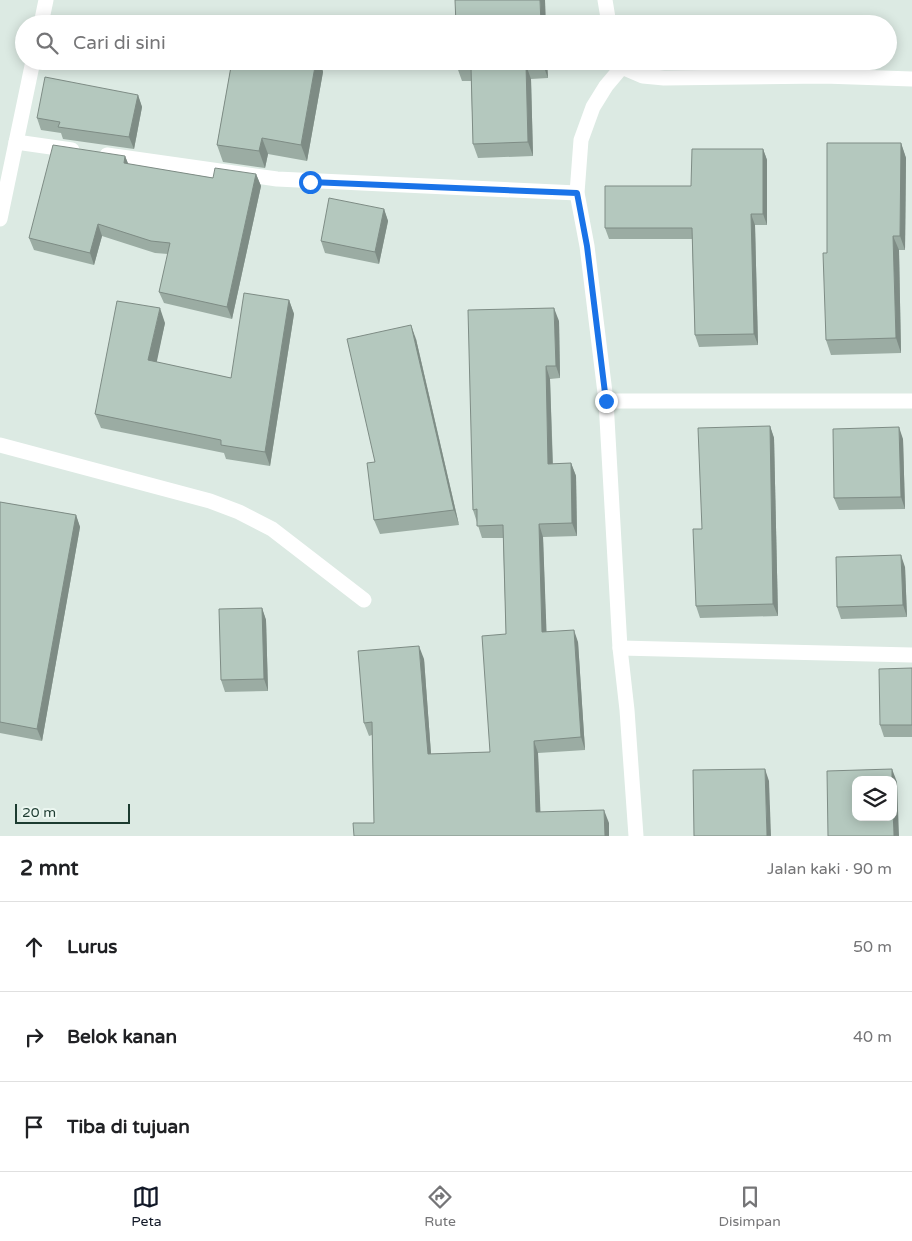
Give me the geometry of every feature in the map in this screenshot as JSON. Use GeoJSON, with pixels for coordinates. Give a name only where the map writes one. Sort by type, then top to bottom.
{"type":"FeatureCollection","features":[{"type":"Feature","properties":{"kind":"street"},"geometry":{"type":"LineString","coordinates":[[43,15],[46,0]]}},
{"type":"Feature","properties":{"kind":"street"},"geometry":{"type":"LineString","coordinates":[[605,0],[608,15]]}},
{"type":"Feature","properties":{"kind":"street"},"geometry":{"type":"LineString","coordinates":[[0,219],[31,70]]}},
{"type":"Feature","properties":{"kind":"street"},"geometry":{"type":"LineString","coordinates":[[617,70],[593,107],[581,140],[577,193],[587,246],[606,401],[620,648],[627,710],[636,836]]}},
{"type":"Feature","properties":{"kind":"street"},"geometry":{"type":"LineString","coordinates":[[632,70],[643,76],[664,78],[824,76],[912,80]]}},
{"type":"Feature","properties":{"kind":"street"},"geometry":{"type":"LineString","coordinates":[[16,142],[278,179],[577,193]]}},
{"type":"Feature","properties":{"kind":"street"},"geometry":{"type":"LineString","coordinates":[[606,401],[912,402]]}},
{"type":"Feature","properties":{"kind":"street"},"geometry":{"type":"LineString","coordinates":[[0,445],[210,501],[239,512],[272,529],[364,600]]}},
{"type":"Feature","properties":{"kind":"street"},"geometry":{"type":"LineString","coordinates":[[620,648],[912,655]]}},
{"type":"Feature","properties":{"kind":"building"},"geometry":{"type":"Polygon","coordinates":[[[455,0],[540,0],[541,15],[456,15],[455,0]]]}},
{"type":"Feature","properties":{"kind":"building"},"geometry":{"type":"Polygon","coordinates":[[[230,70],[314,70],[301,145],[262,138],[259,151],[217,145],[230,70]]]}},
{"type":"Feature","properties":{"kind":"building"},"geometry":{"type":"Polygon","coordinates":[[[471,70],[526,70],[528,142],[473,144],[471,70]]]}},
{"type":"Feature","properties":{"kind":"building"},"geometry":{"type":"Polygon","coordinates":[[[45,77],[138,95],[129,137],[58,127],[60,122],[37,118],[45,77]]]}},
{"type":"Feature","properties":{"kind":"building"},"geometry":{"type":"Polygon","coordinates":[[[827,143],[901,143],[900,236],[893,236],[896,338],[826,340],[823,253],[827,253],[827,143]]]}},
{"type":"Feature","properties":{"kind":"building"},"geometry":{"type":"Polygon","coordinates":[[[53,145],[125,156],[124,163],[213,178],[215,168],[256,174],[227,307],[159,292],[170,243],[151,241],[98,224],[90,253],[29,238],[53,145]]]}},
{"type":"Feature","properties":{"kind":"building"},"geometry":{"type":"Polygon","coordinates":[[[692,149],[763,149],[763,214],[751,214],[754,334],[695,335],[692,228],[605,228],[605,186],[691,186],[692,149]]]}},
{"type":"Feature","properties":{"kind":"building"},"geometry":{"type":"Polygon","coordinates":[[[329,198],[384,209],[375,252],[321,241],[329,198]]]}},
{"type":"Feature","properties":{"kind":"building"},"geometry":{"type":"Polygon","coordinates":[[[244,293],[289,300],[265,452],[221,445],[221,440],[95,414],[117,301],[160,308],[148,360],[231,378],[244,293]]]}},
{"type":"Feature","properties":{"kind":"building"},"geometry":{"type":"Polygon","coordinates":[[[554,308],[556,366],[546,366],[548,464],[571,463],[572,523],[539,524],[542,632],[574,630],[581,737],[534,741],[536,812],[604,810],[605,836],[354,836],[353,823],[374,823],[372,722],[364,723],[358,651],[419,646],[428,754],[490,752],[482,636],[506,634],[503,525],[477,526],[477,509],[473,510],[468,310],[554,308]]]}},
{"type":"Feature","properties":{"kind":"building"},"geometry":{"type":"Polygon","coordinates":[[[411,325],[454,510],[374,520],[367,463],[375,462],[347,339],[411,325]]]}},
{"type":"Feature","properties":{"kind":"building"},"geometry":{"type":"Polygon","coordinates":[[[770,426],[773,604],[696,606],[693,529],[702,529],[698,428],[770,426]]]}},
{"type":"Feature","properties":{"kind":"building"},"geometry":{"type":"Polygon","coordinates":[[[899,427],[901,497],[834,498],[833,429],[899,427]]]}},
{"type":"Feature","properties":{"kind":"building"},"geometry":{"type":"Polygon","coordinates":[[[0,502],[76,515],[37,729],[0,722],[0,502]]]}},
{"type":"Feature","properties":{"kind":"building"},"geometry":{"type":"Polygon","coordinates":[[[901,555],[903,605],[837,607],[836,557],[901,555]]]}},
{"type":"Feature","properties":{"kind":"building"},"geometry":{"type":"Polygon","coordinates":[[[262,608],[264,679],[221,680],[219,609],[262,608]]]}},
{"type":"Feature","properties":{"kind":"building"},"geometry":{"type":"Polygon","coordinates":[[[912,668],[912,725],[880,725],[879,669],[912,668]]]}},
{"type":"Feature","properties":{"kind":"building"},"geometry":{"type":"Polygon","coordinates":[[[765,769],[767,836],[694,836],[693,770],[765,769]]]}},
{"type":"Feature","properties":{"kind":"building"},"geometry":{"type":"Polygon","coordinates":[[[892,769],[892,776],[852,776],[852,821],[893,821],[894,836],[828,836],[827,771],[892,769]]]}},
{"type":"Feature","properties":{"kind":"route"},"geometry":{"type":"LineString","coordinates":[[310,182],[577,193],[587,246],[606,401]]}}]}
